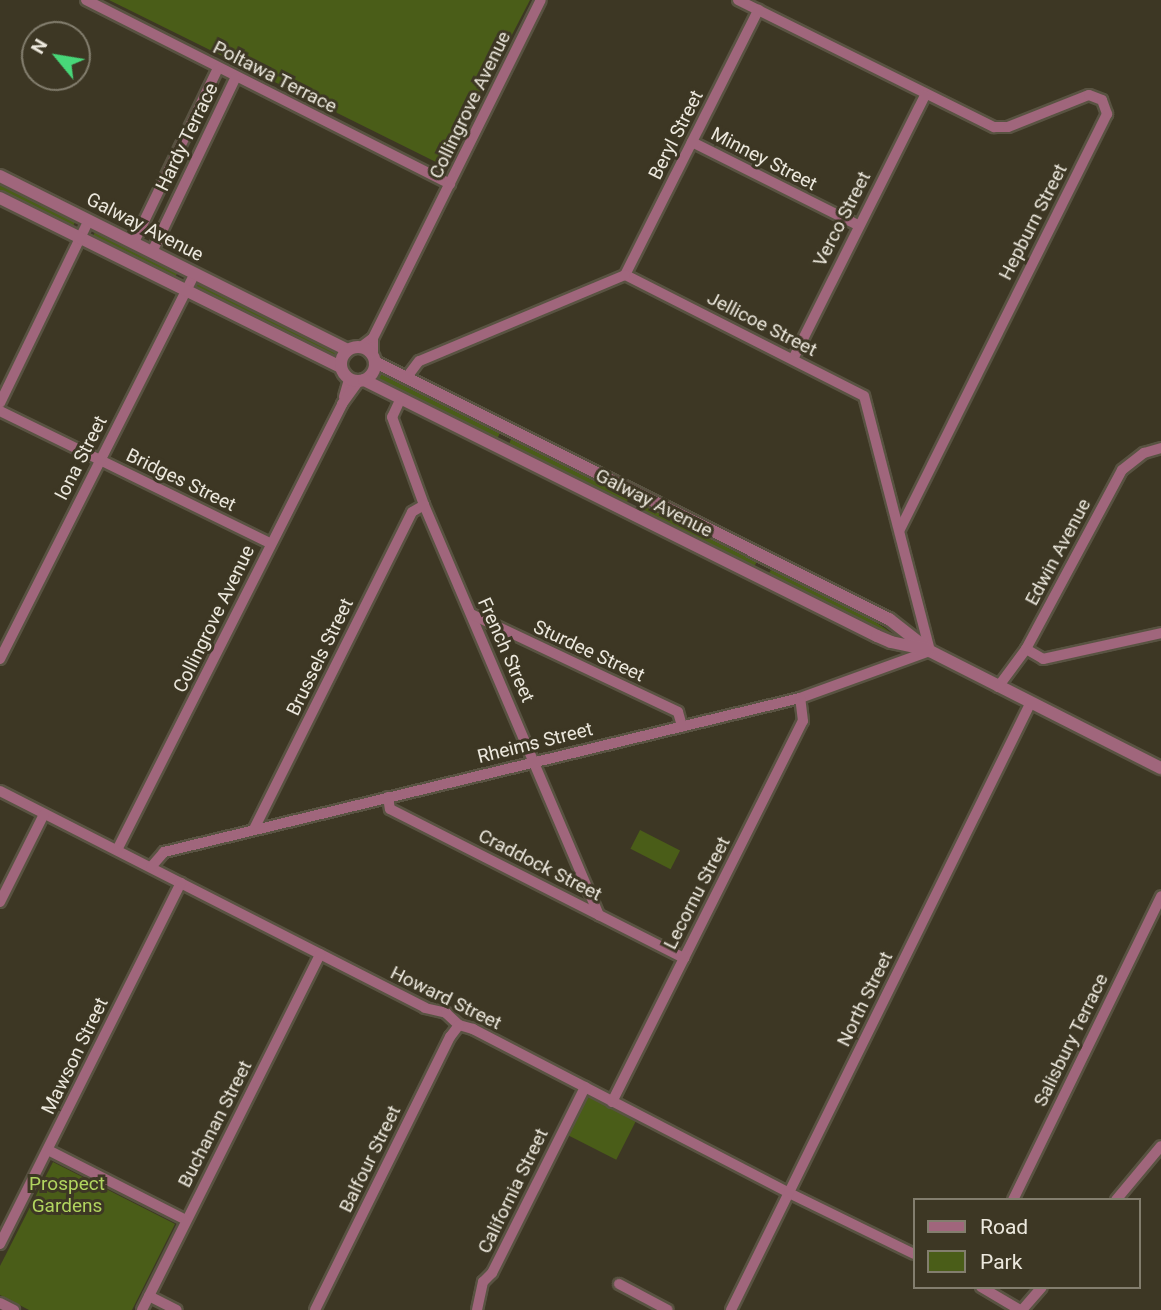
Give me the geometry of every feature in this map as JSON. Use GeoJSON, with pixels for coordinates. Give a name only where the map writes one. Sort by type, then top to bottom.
{"type":"FeatureCollection","features":[{"type":"Feature","properties":{"kind":"street","name":"Poltawa Terrace"},"geometry":{"type":"LineString","coordinates":[[86,0],[450,184]]}},
{"type":"Feature","properties":{"kind":"street","name":"Collingrove Avenue"},"geometry":{"type":"LineString","coordinates":[[362,347],[373,338],[541,0]]}},
{"type":"Feature","properties":{"kind":"street","name":"Hepburn Street"},"geometry":{"type":"LineString","coordinates":[[738,0],[994,127],[1008,127],[1089,95],[1102,100],[1107,114],[900,529]]}},
{"type":"Feature","properties":{"kind":"street","name":"Beryl Street"},"geometry":{"type":"LineString","coordinates":[[625,275],[758,10]]}},
{"type":"Feature","properties":{"kind":"street","name":"Hardy Terrace"},"geometry":{"type":"LineString","coordinates":[[134,243],[219,68]]}},
{"type":"Feature","properties":{"kind":"street","name":"Hardy Terrace"},"geometry":{"type":"LineString","coordinates":[[152,251],[236,76]]}},
{"type":"Feature","properties":{"kind":"street","name":"Verco Street"},"geometry":{"type":"LineString","coordinates":[[793,359],[925,95]]}},
{"type":"Feature","properties":{"kind":"street","name":"Minney Street"},"geometry":{"type":"LineString","coordinates":[[692,142],[858,225]]}},
{"type":"Feature","properties":{"kind":"street","name":"Galway Avenue"},"geometry":{"type":"LineString","coordinates":[[0,176],[348,350]]}},
{"type":"Feature","properties":{"kind":"street","name":"Galway Avenue"},"geometry":{"type":"LineString","coordinates":[[0,198],[340,367]]}},
{"type":"Feature","properties":{"kind":"street"},"geometry":{"type":"LineString","coordinates":[[0,403],[89,220]]}},
{"type":"Feature","properties":{"kind":"street","name":"Iona Street"},"geometry":{"type":"LineString","coordinates":[[0,660],[195,273]]}},
{"type":"Feature","properties":{"kind":"street","name":"Jellicoe Street"},"geometry":{"type":"LineString","coordinates":[[625,275],[864,396],[930,651]]}},
{"type":"Feature","properties":{"kind":"street"},"geometry":{"type":"LineString","coordinates":[[407,377],[419,361],[625,275]]}},
{"type":"Feature","properties":{"kind":"street","name":"Collingrove Avenue"},"geometry":{"type":"LineString","coordinates":[[373,338],[374,358]]}},
{"type":"Feature","properties":{"kind":"street"},"geometry":{"type":"LineString","coordinates":[[362,347],[374,358],[371,374],[357,380],[340,367],[341,359],[348,350],[362,347]]}},
{"type":"Feature","properties":{"kind":"street","name":"Galway Avenue"},"geometry":{"type":"LineString","coordinates":[[374,358],[889,619],[930,651],[1161,768]]}},
{"type":"Feature","properties":{"kind":"street","name":"Collingrove Avenue"},"geometry":{"type":"LineString","coordinates":[[117,850],[342,404],[357,380]]}},
{"type":"Feature","properties":{"kind":"street","name":"Galway Avenue"},"geometry":{"type":"LineString","coordinates":[[357,380],[401,398],[877,636],[930,651]]}},
{"type":"Feature","properties":{"kind":"street","name":"French Street"},"geometry":{"type":"LineString","coordinates":[[401,398],[392,417],[424,505],[536,760],[600,915]]}},
{"type":"Feature","properties":{"kind":"street","name":"Bridges Street"},"geometry":{"type":"LineString","coordinates":[[0,411],[271,544]]}},
{"type":"Feature","properties":{"kind":"street","name":"Edwin Avenue"},"geometry":{"type":"LineString","coordinates":[[998,687],[1026,649],[1122,470],[1144,453],[1161,448]]}},
{"type":"Feature","properties":{"kind":"street","name":"Brussels Street"},"geometry":{"type":"LineString","coordinates":[[254,830],[412,512],[424,505]]}},
{"type":"Feature","properties":{"kind":"street","name":"Sturdee Street"},"geometry":{"type":"LineString","coordinates":[[471,614],[678,712],[682,726]]}},
{"type":"Feature","properties":{"kind":"street"},"geometry":{"type":"LineString","coordinates":[[1026,649],[1042,659],[1161,633]]}},
{"type":"Feature","properties":{"kind":"street","name":"Rheims Street"},"geometry":{"type":"LineString","coordinates":[[150,867],[164,852],[800,698],[930,651]]}},
{"type":"Feature","properties":{"kind":"street","name":"Lecornu Street"},"geometry":{"type":"LineString","coordinates":[[612,1102],[803,721],[800,698]]}},
{"type":"Feature","properties":{"kind":"street","name":"North Street"},"geometry":{"type":"LineString","coordinates":[[731,1310],[1031,702]]}},
{"type":"Feature","properties":{"kind":"street","name":"Howard Street"},"geometry":{"type":"LineString","coordinates":[[0,791],[425,1008],[446,1013],[459,1025],[473,1029],[789,1193],[912,1253]]}},
{"type":"Feature","properties":{"kind":"street","name":"Craddock Street"},"geometry":{"type":"LineString","coordinates":[[387,797],[390,808],[684,958]]}},
{"type":"Feature","properties":{"kind":"street"},"geometry":{"type":"LineString","coordinates":[[0,902],[44,814]]}},
{"type":"Feature","properties":{"kind":"street","name":"Mawson Street"},"geometry":{"type":"LineString","coordinates":[[0,1244],[5,1223],[48,1150],[181,883]]}},
{"type":"Feature","properties":{"kind":"street","name":"Salisbury Terrace"},"geometry":{"type":"LineString","coordinates":[[1014,1198],[1161,896]]}},
{"type":"Feature","properties":{"kind":"street","name":"Buchanan Street"},"geometry":{"type":"LineString","coordinates":[[142,1310],[320,954]]}},
{"type":"Feature","properties":{"kind":"street","name":"Balfour Street"},"geometry":{"type":"LineString","coordinates":[[315,1310],[450,1037],[459,1025]]}},
{"type":"Feature","properties":{"kind":"street","name":"California Street"},"geometry":{"type":"LineString","coordinates":[[477,1310],[483,1282],[492,1273],[584,1087]]}},
{"type":"Feature","properties":{"kind":"street"},"geometry":{"type":"LineString","coordinates":[[1117,1198],[1161,1146]]}},
{"type":"Feature","properties":{"kind":"street"},"geometry":{"type":"LineString","coordinates":[[48,1150],[186,1220]]}},
{"type":"Feature","properties":{"kind":"street"},"geometry":{"type":"LineString","coordinates":[[619,1284],[668,1310]]}},
{"type":"Feature","properties":{"kind":"street"},"geometry":{"type":"LineString","coordinates":[[984,1289],[1021,1310],[1040,1289]]}},
{"type":"Feature","properties":{"kind":"street"},"geometry":{"type":"LineString","coordinates":[[149,1296],[177,1310]]}},
{"type":"Feature","properties":{"kind":"street"},"geometry":{"type":"LineString","coordinates":[[0,1303],[14,1310]]}},
{"type":"Feature","properties":{"kind":"green space"},"geometry":{"type":"Polygon","coordinates":[[[109,0],[530,0],[444,166],[109,0]]]}},
{"type":"Feature","properties":{"kind":"green space"},"geometry":{"type":"Polygon","coordinates":[[[0,180],[76,219],[73,227],[0,195],[0,180]]]}},
{"type":"Feature","properties":{"kind":"green space"},"geometry":{"type":"Polygon","coordinates":[[[96,230],[179,270],[175,278],[92,238],[96,230]]]}},
{"type":"Feature","properties":{"kind":"green space"},"geometry":{"type":"Polygon","coordinates":[[[199,282],[340,350],[335,361],[195,289],[199,282]]]}},
{"type":"Feature","properties":{"kind":"green space"},"geometry":{"type":"Polygon","coordinates":[[[380,370],[500,431],[496,441],[374,382],[380,370]]]}},
{"type":"Feature","properties":{"kind":"green space"},"geometry":{"type":"Polygon","coordinates":[[[516,438],[628,494],[627,505],[508,447],[511,439],[516,438]]]}},
{"type":"Feature","properties":{"kind":"green space"},"geometry":{"type":"Polygon","coordinates":[[[644,503],[758,559],[754,568],[640,512],[644,503]]]}},
{"type":"Feature","properties":{"kind":"green space"},"geometry":{"type":"Polygon","coordinates":[[[773,567],[855,608],[896,636],[870,627],[767,576],[773,567]]]}},
{"type":"Feature","properties":{"kind":"green space"},"geometry":{"type":"Polygon","coordinates":[[[640,830],[680,850],[671,869],[630,849],[640,830]]]}},
{"type":"Feature","properties":{"kind":"green space"},"geometry":{"type":"Polygon","coordinates":[[[585,1091],[638,1118],[616,1160],[564,1133],[585,1091]]]}},
{"type":"Feature","properties":{"kind":"green space","name":"Prospect Gardens"},"geometry":{"type":"Polygon","coordinates":[[[53,1162],[175,1224],[132,1310],[29,1310],[0,1295],[0,1266],[53,1162]]]}}]}
